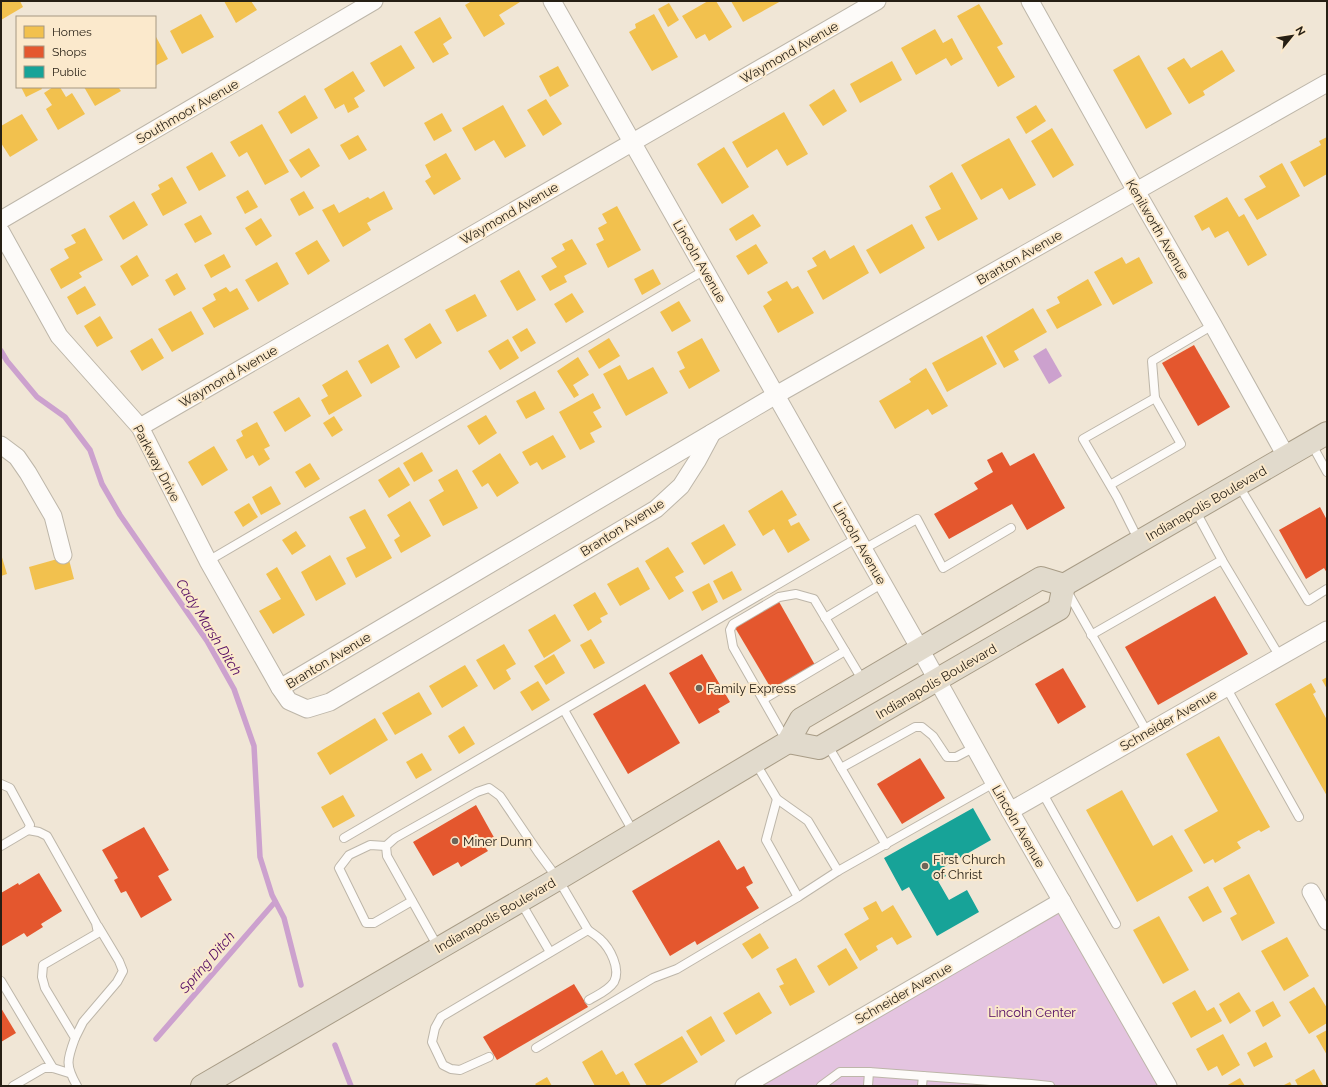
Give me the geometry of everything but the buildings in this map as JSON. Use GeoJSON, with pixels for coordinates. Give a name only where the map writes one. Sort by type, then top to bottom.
{"type":"FeatureCollection","features":[{"type":"Feature","properties":{"kind":"highway","name":"Indianapolis Boulevard"},"geometry":{"type":"LineString","coordinates":[[202,1086],[558,879],[634,832],[755,762],[788,742],[801,719],[1041,578],[1064,585],[1319,438]]}},
{"type":"Feature","properties":{"kind":"highway","name":"Indianapolis Boulevard"},"geometry":{"type":"LineString","coordinates":[[788,742],[819,748],[827,744],[1059,609],[1064,585]]}},
{"type":"Feature","properties":{"kind":"street","name":"Southmoor Avenue"},"geometry":{"type":"LineString","coordinates":[[1,220],[374,1]]}},
{"type":"Feature","properties":{"kind":"street","name":"Lincoln Avenue"},"geometry":{"type":"LineString","coordinates":[[552,1],[861,544],[994,783],[1168,1086]]}},
{"type":"Feature","properties":{"kind":"street","name":"Waymond Avenue"},"geometry":{"type":"LineString","coordinates":[[140,427],[877,1]]}},
{"type":"Feature","properties":{"kind":"street","name":"Kenilworth Avenue"},"geometry":{"type":"LineString","coordinates":[[1030,1],[1286,456]]}},
{"type":"Feature","properties":{"kind":"street","name":"Branton Avenue"},"geometry":{"type":"LineString","coordinates":[[712,433],[681,486],[656,509],[330,702],[307,709],[289,701],[280,688],[776,395],[1327,83]]}},
{"type":"Feature","properties":{"kind":"street","name":"Parkway Drive"},"geometry":{"type":"LineString","coordinates":[[1,232],[59,336],[140,427],[208,561],[280,688]]}},
{"type":"Feature","properties":{"kind":"street"},"geometry":{"type":"LineString","coordinates":[[1,445],[17,457],[53,516],[63,555]]}},
{"type":"Feature","properties":{"kind":"street","name":"Schneider Avenue"},"geometry":{"type":"LineString","coordinates":[[1010,811],[1327,630]]}},
{"type":"Feature","properties":{"kind":"street"},"geometry":{"type":"LineString","coordinates":[[1311,892],[1327,921]]}},
{"type":"Feature","properties":{"kind":"street","name":"Schneider Avenue"},"geometry":{"type":"LineString","coordinates":[[744,1086],[1062,901]]}},
{"type":"Feature","properties":{"kind":"lane"},"geometry":{"type":"LineString","coordinates":[[208,561],[705,270]]}},
{"type":"Feature","properties":{"kind":"lane"},"geometry":{"type":"LineString","coordinates":[[1110,485],[1181,444],[1155,398],[1152,361],[1213,325]]}},
{"type":"Feature","properties":{"kind":"lane"},"geometry":{"type":"LineString","coordinates":[[1140,541],[1083,439],[1155,398]]}},
{"type":"Feature","properties":{"kind":"lane"},"geometry":{"type":"LineString","coordinates":[[1319,438],[1327,472]]}},
{"type":"Feature","properties":{"kind":"lane"},"geometry":{"type":"LineString","coordinates":[[1238,484],[1308,601],[1327,590]]}},
{"type":"Feature","properties":{"kind":"lane"},"geometry":{"type":"LineString","coordinates":[[1194,510],[1280,657]]}},
{"type":"Feature","properties":{"kind":"lane"},"geometry":{"type":"LineString","coordinates":[[344,838],[564,710],[861,544],[917,519],[942,568],[1011,528]]}},
{"type":"Feature","properties":{"kind":"lane"},"geometry":{"type":"LineString","coordinates":[[1091,635],[1222,560]]}},
{"type":"Feature","properties":{"kind":"lane"},"geometry":{"type":"LineString","coordinates":[[825,618],[883,583]]}},
{"type":"Feature","properties":{"kind":"lane"},"geometry":{"type":"LineString","coordinates":[[1064,585],[1146,732]]}},
{"type":"Feature","properties":{"kind":"lane"},"geometry":{"type":"LineString","coordinates":[[788,742],[733,646],[730,630],[733,624],[779,597],[796,594],[814,599],[864,682]]}},
{"type":"Feature","properties":{"kind":"lane"},"geometry":{"type":"LineString","coordinates":[[764,700],[845,651]]}},
{"type":"Feature","properties":{"kind":"lane"},"geometry":{"type":"LineString","coordinates":[[1226,687],[1299,817]]}},
{"type":"Feature","properties":{"kind":"lane"},"geometry":{"type":"LineString","coordinates":[[564,710],[634,832]]}},
{"type":"Feature","properties":{"kind":"lane"},"geometry":{"type":"LineString","coordinates":[[841,768],[915,727],[922,726],[933,736],[947,757],[956,758],[975,747]]}},
{"type":"Feature","properties":{"kind":"lane"},"geometry":{"type":"LineString","coordinates":[[827,744],[886,845]]}},
{"type":"Feature","properties":{"kind":"lane"},"geometry":{"type":"LineString","coordinates":[[755,762],[777,799],[808,821],[838,872]]}},
{"type":"Feature","properties":{"kind":"lane"},"geometry":{"type":"LineString","coordinates":[[536,1048],[653,978],[677,969],[838,872],[994,783]]}},
{"type":"Feature","properties":{"kind":"lane"},"geometry":{"type":"LineString","coordinates":[[1,784],[10,788],[30,825],[28,830]]}},
{"type":"Feature","properties":{"kind":"lane"},"geometry":{"type":"LineString","coordinates":[[412,901],[374,923],[366,923],[339,868],[349,855],[370,845],[386,846],[395,838],[477,792],[489,788],[500,796],[558,879],[588,930],[601,939],[610,952],[617,969],[614,981],[605,991],[589,1000]]}},
{"type":"Feature","properties":{"kind":"lane"},"geometry":{"type":"LineString","coordinates":[[1042,792],[1116,924]]}},
{"type":"Feature","properties":{"kind":"lane"},"geometry":{"type":"LineString","coordinates":[[777,799],[766,840],[798,897]]}},
{"type":"Feature","properties":{"kind":"lane"},"geometry":{"type":"LineString","coordinates":[[1,846],[28,830],[40,832],[47,836],[119,961],[123,971],[117,982],[83,1022],[75,1038],[68,1057],[69,1073],[77,1086]]}},
{"type":"Feature","properties":{"kind":"lane"},"geometry":{"type":"LineString","coordinates":[[386,846],[387,856],[438,948]]}},
{"type":"Feature","properties":{"kind":"lane"},"geometry":{"type":"LineString","coordinates":[[520,901],[550,952]]}},
{"type":"Feature","properties":{"kind":"lane"},"geometry":{"type":"LineString","coordinates":[[75,1038],[45,988],[42,977],[43,965],[98,933],[96,923]]}},
{"type":"Feature","properties":{"kind":"lane"},"geometry":{"type":"LineString","coordinates":[[489,1057],[460,1070],[451,1070],[443,1065],[432,1042],[435,1028],[441,1017],[588,930]]}},
{"type":"Feature","properties":{"kind":"lane"},"geometry":{"type":"LineString","coordinates":[[1,981],[53,1068]]}},
{"type":"Feature","properties":{"kind":"lane"},"geometry":{"type":"LineString","coordinates":[[13,1086],[44,1068],[53,1068],[69,1073]]}},
{"type":"Feature","properties":{"kind":"lane"},"geometry":{"type":"LineString","coordinates":[[821,1086],[840,1072],[869,1072],[922,1076],[978,1083],[1050,1086]]}},
{"type":"Feature","properties":{"kind":"lane"},"geometry":{"type":"LineString","coordinates":[[868,1086],[869,1072]]}},
{"type":"Feature","properties":{"kind":"lane"},"geometry":{"type":"LineString","coordinates":[[922,1076],[922,1086]]}},
{"type":"Feature","properties":{"kind":"green space","name":"Lincoln Center"},"geometry":{"type":"Polygon","coordinates":[[[1059,910],[1158,1086],[760,1086],[1059,910]]]}},
{"type":"Feature","properties":{"kind":"shaded area"},"geometry":{"type":"Polygon","coordinates":[[[1046,348],[1062,376],[1049,384],[1033,356],[1046,348]]]}},
{"type":"Feature","properties":{"kind":"waterway","name":"Cady Marsh Ditch"},"geometry":{"type":"LineString","coordinates":[[1,351],[7,361],[37,397],[65,417],[90,450],[102,484],[120,515],[207,641],[234,689],[254,746],[260,857],[272,895],[284,918],[301,985]]}},
{"type":"Feature","properties":{"kind":"waterway","name":"Spring Ditch"},"geometry":{"type":"LineString","coordinates":[[156,1039],[275,902]]}},
{"type":"Feature","properties":{"kind":"waterway","name":"Cady Marsh Ditch"},"geometry":{"type":"LineString","coordinates":[[335,1045],[351,1086]]}},
{"type":"Feature","properties":{"kind":"place","name":"Family Express"},"geometry":{"type":"Point","coordinates":[699,688]}},
{"type":"Feature","properties":{"kind":"place","name":"Miner Dunn"},"geometry":{"type":"Point","coordinates":[455,841]}},
{"type":"Feature","properties":{"kind":"place","name":"First Church of Christ"},"geometry":{"type":"Point","coordinates":[925,866]}}]}
